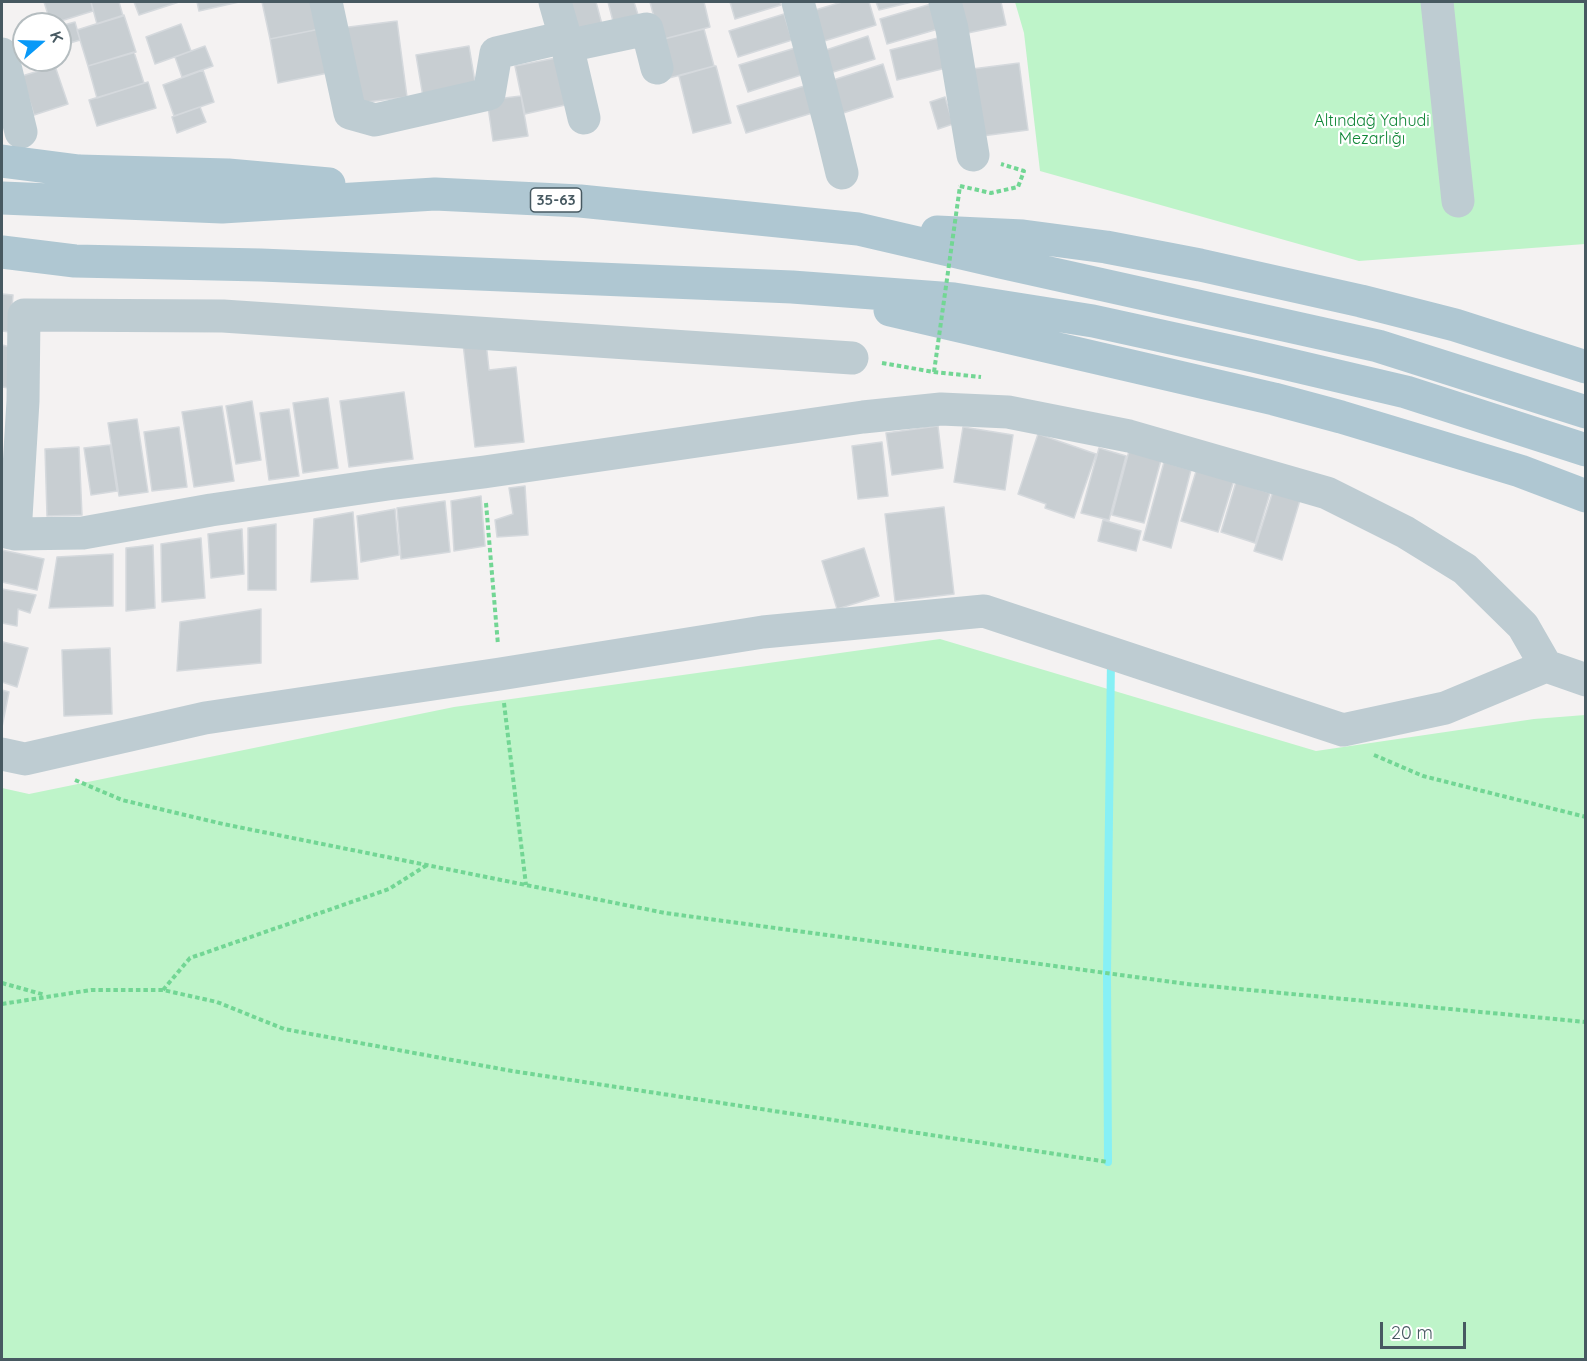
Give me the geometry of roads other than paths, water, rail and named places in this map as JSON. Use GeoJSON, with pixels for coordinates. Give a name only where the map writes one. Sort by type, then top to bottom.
{"type":"FeatureCollection","features":[{"type":"Feature","properties":{"kind":"main road"},"geometry":{"type":"LineString","coordinates":[[2,161],[79,171],[228,175],[435,194]]}},
{"type":"Feature","properties":{"kind":"main road","name":"35-63"},"geometry":{"type":"LineString","coordinates":[[2,198],[222,207],[435,194],[580,201],[858,229],[1378,346],[1586,412]]}},
{"type":"Feature","properties":{"kind":"main road"},"geometry":{"type":"LineString","coordinates":[[858,229],[1023,236],[1106,247],[1200,265],[1372,304],[1455,325],[1586,367]]}},
{"type":"Feature","properties":{"kind":"main road"},"geometry":{"type":"LineString","coordinates":[[2,252],[75,261],[261,265],[792,287],[954,299],[1093,321],[1406,392],[1586,450]]}},
{"type":"Feature","properties":{"kind":"main road"},"geometry":{"type":"LineString","coordinates":[[792,287],[1274,399],[1520,471],[1586,496]]}},
{"type":"Feature","properties":{"kind":"street"},"geometry":{"type":"LineString","coordinates":[[326,2],[350,113],[375,120],[489,94],[496,53],[647,29],[657,68]]}},
{"type":"Feature","properties":{"kind":"street"},"geometry":{"type":"LineString","coordinates":[[555,2],[584,118]]}},
{"type":"Feature","properties":{"kind":"street"},"geometry":{"type":"LineString","coordinates":[[798,2],[842,173]]}},
{"type":"Feature","properties":{"kind":"street"},"geometry":{"type":"LineString","coordinates":[[945,2],[952,29],[973,155]]}},
{"type":"Feature","properties":{"kind":"street"},"geometry":{"type":"LineString","coordinates":[[1437,2],[1458,201]]}},
{"type":"Feature","properties":{"kind":"street"},"geometry":{"type":"LineString","coordinates":[[2,54],[21,132]]}},
{"type":"Feature","properties":{"kind":"street"},"geometry":{"type":"LineString","coordinates":[[852,358],[223,316],[24,315],[12,400],[8,532],[83,533],[212,510],[863,417],[941,409],[1008,412],[1129,436],[1326,493],[1405,532],[1465,568],[1523,626],[1546,666],[1586,680]]}},
{"type":"Feature","properties":{"kind":"street"},"geometry":{"type":"LineString","coordinates":[[2,754],[25,759],[205,718],[763,632],[984,611],[1343,730],[1445,708],[1546,666]]}},
{"type":"Feature","properties":{"kind":"waterway"},"geometry":{"type":"LineString","coordinates":[[1108,1162],[1107,974],[1111,659]]}},
{"type":"Feature","properties":{"kind":"park label","name":"Altındağ Yahudi Mezarlığı"},"geometry":{"type":"Point","coordinates":[1372,130]}}]}
